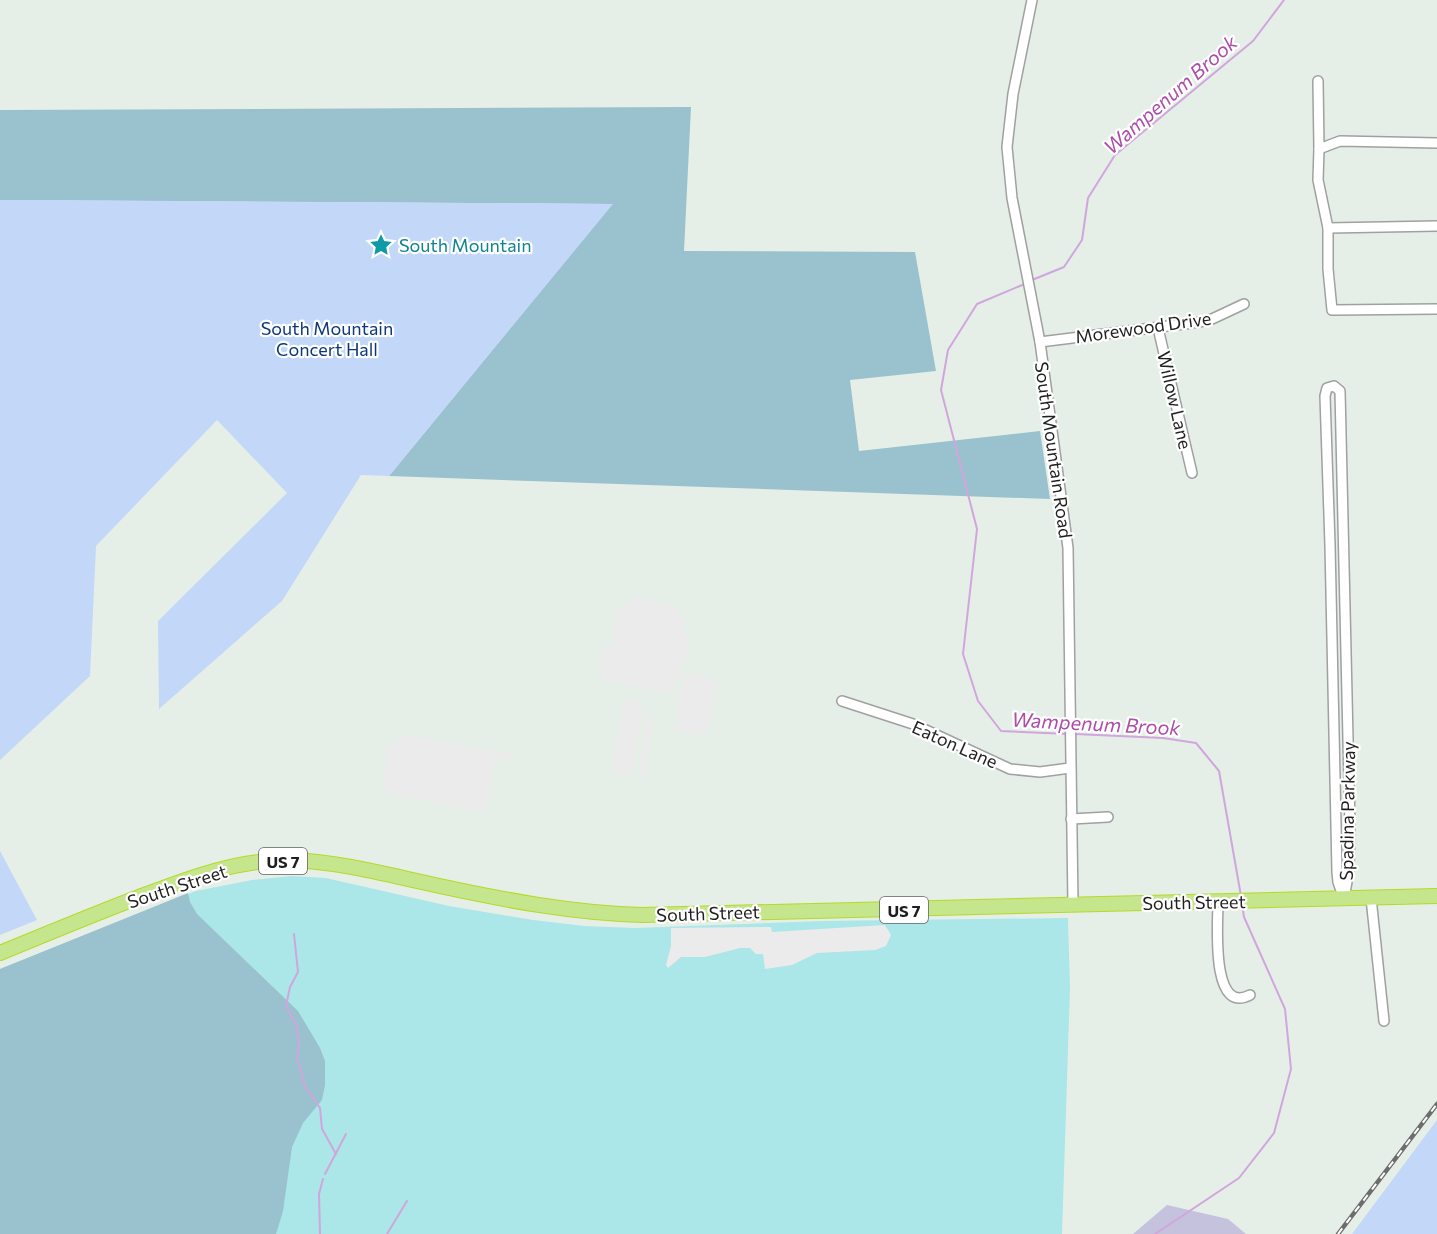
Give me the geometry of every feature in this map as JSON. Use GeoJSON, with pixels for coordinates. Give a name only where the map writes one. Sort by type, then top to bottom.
{"type":"FeatureCollection","features":[{"type":"Feature","properties":{"kind":"highway","name":"South Street"},"geometry":{"type":"LineString","coordinates":[[0,953],[202,873],[249,864],[290,860],[354,867],[502,899],[605,914],[642,915],[1437,896]]}},
{"type":"Feature","properties":{"kind":"street","name":"South Mountain Road"},"geometry":{"type":"LineString","coordinates":[[1032,0],[1013,94],[1006,147],[1012,198],[1040,342],[1068,548],[1073,905]]}},
{"type":"Feature","properties":{"kind":"street"},"geometry":{"type":"LineString","coordinates":[[1318,81],[1320,149],[1318,180],[1328,228],[1328,269],[1332,310],[1437,309]]}},
{"type":"Feature","properties":{"kind":"street"},"geometry":{"type":"LineString","coordinates":[[1320,149],[1340,141],[1437,143]]}},
{"type":"Feature","properties":{"kind":"street"},"geometry":{"type":"LineString","coordinates":[[1328,228],[1437,226]]}},
{"type":"Feature","properties":{"kind":"street","name":"Morewood Drive"},"geometry":{"type":"LineString","coordinates":[[1040,342],[1212,319],[1244,304]]}},
{"type":"Feature","properties":{"kind":"street","name":"Willow Lane"},"geometry":{"type":"LineString","coordinates":[[1158,328],[1192,472]]}},
{"type":"Feature","properties":{"kind":"street","name":"Spadina Parkway"},"geometry":{"type":"LineString","coordinates":[[1334,386],[1340,391],[1346,630],[1349,870],[1344,899],[1339,887],[1337,872],[1325,396],[1325,390],[1334,386]]}},
{"type":"Feature","properties":{"kind":"street"},"geometry":{"type":"LineString","coordinates":[[1332,629],[1346,630]]}},
{"type":"Feature","properties":{"kind":"street","name":"Eaton Lane"},"geometry":{"type":"LineString","coordinates":[[842,701],[913,724],[1010,769],[1040,772],[1070,768]]}},
{"type":"Feature","properties":{"kind":"street"},"geometry":{"type":"LineString","coordinates":[[1335,750],[1348,750]]}},
{"type":"Feature","properties":{"kind":"street"},"geometry":{"type":"LineString","coordinates":[[1071,819],[1108,817]]}},
{"type":"Feature","properties":{"kind":"street"},"geometry":{"type":"LineString","coordinates":[[1371,898],[1384,1021]]}},
{"type":"Feature","properties":{"kind":"street"},"geometry":{"type":"LineString","coordinates":[[1218,902],[1219,961],[1222,980],[1232,996],[1239,999],[1250,995]]}},
{"type":"Feature","properties":{"kind":"shaded area"},"geometry":{"type":"Polygon","coordinates":[[[691,107],[684,251],[915,252],[936,371],[850,380],[859,451],[1040,431],[1050,499],[389,476],[612,204],[0,200],[0,110],[691,107]]]}},
{"type":"Feature","properties":{"kind":"shaded area"},"geometry":{"type":"Polygon","coordinates":[[[632,597],[676,605],[677,612],[685,617],[684,632],[691,634],[685,664],[679,663],[678,669],[683,673],[712,678],[716,682],[708,727],[705,732],[698,734],[673,729],[674,723],[679,724],[680,722],[679,719],[675,719],[682,682],[687,683],[687,680],[679,679],[675,682],[672,695],[599,679],[603,648],[611,647],[618,610],[622,605],[630,605],[632,597]]]}},
{"type":"Feature","properties":{"kind":"shaded area"},"geometry":{"type":"Polygon","coordinates":[[[631,699],[640,702],[639,705],[643,709],[632,775],[626,777],[611,773],[624,700],[631,699]]]}},
{"type":"Feature","properties":{"kind":"shaded area"},"geometry":{"type":"Polygon","coordinates":[[[647,713],[653,717],[645,778],[638,775],[647,713]]]}},
{"type":"Feature","properties":{"kind":"shaded area"},"geometry":{"type":"Polygon","coordinates":[[[403,734],[515,755],[514,761],[495,759],[486,813],[387,793],[382,783],[388,746],[394,740],[401,740],[403,734]]]}},
{"type":"Feature","properties":{"kind":"shaded area"},"geometry":{"type":"Polygon","coordinates":[[[292,876],[326,878],[449,906],[584,926],[635,928],[821,921],[1068,918],[1070,988],[1062,1234],[0,1234],[0,969],[196,891],[252,880],[292,876]]]}},
{"type":"Feature","properties":{"kind":"shaded area"},"geometry":{"type":"Polygon","coordinates":[[[188,893],[197,914],[298,1011],[325,1061],[325,1085],[322,1100],[303,1123],[292,1147],[283,1211],[276,1234],[0,1234],[0,969],[188,893]]]}},
{"type":"Feature","properties":{"kind":"shaded area"},"geometry":{"type":"Polygon","coordinates":[[[885,925],[891,935],[886,946],[875,950],[817,953],[792,965],[765,969],[763,954],[756,954],[750,948],[740,948],[705,957],[681,957],[668,968],[666,965],[671,946],[671,928],[771,927],[772,932],[885,925]]]}},
{"type":"Feature","properties":{"kind":"shaded area"},"geometry":{"type":"Polygon","coordinates":[[[1167,1205],[1228,1219],[1246,1234],[1133,1234],[1167,1205]]]}},
{"type":"Feature","properties":{"kind":"green space","name":"South Mountain Concert Hall"},"geometry":{"type":"Polygon","coordinates":[[[0,200],[613,204],[389,476],[361,475],[282,601],[159,709],[158,621],[287,493],[217,420],[96,546],[90,676],[0,760],[0,200]]]}},
{"type":"Feature","properties":{"kind":"green space"},"geometry":{"type":"Polygon","coordinates":[[[0,851],[37,920],[0,935],[0,851]]]}},
{"type":"Feature","properties":{"kind":"green space"},"geometry":{"type":"Polygon","coordinates":[[[1437,1120],[1437,1234],[1352,1234],[1437,1120]]]}},
{"type":"Feature","properties":{"kind":"waterway","name":"Wampenum Brook"},"geometry":{"type":"LineString","coordinates":[[1032,280],[1064,267],[1082,240],[1088,198],[1115,155],[1253,41],[1284,0]]}},
{"type":"Feature","properties":{"kind":"waterway","name":"Wampenum Brook"},"geometry":{"type":"LineString","coordinates":[[1027,283],[977,304],[948,350],[941,390],[977,529],[963,654],[978,701],[1001,731],[1069,734]]}},
{"type":"Feature","properties":{"kind":"waterway","name":"Wampenum Brook"},"geometry":{"type":"LineString","coordinates":[[1075,734],[1163,738],[1196,743],[1219,771],[1241,896]]}},
{"type":"Feature","properties":{"kind":"waterway","name":"Wampenum Brook"},"geometry":{"type":"LineString","coordinates":[[1155,1234],[1239,1178],[1274,1133],[1291,1069],[1285,1009],[1244,917],[1242,905]]}},
{"type":"Feature","properties":{"kind":"waterway"},"geometry":{"type":"LineString","coordinates":[[294,934],[298,972],[290,987],[286,1006],[297,1027],[299,1046],[297,1057],[305,1087],[320,1108],[322,1129],[336,1154]]}},
{"type":"Feature","properties":{"kind":"waterway"},"geometry":{"type":"LineString","coordinates":[[325,1174],[346,1134]]}},
{"type":"Feature","properties":{"kind":"waterway"},"geometry":{"type":"LineString","coordinates":[[320,1234],[319,1194],[323,1179]]}},
{"type":"Feature","properties":{"kind":"waterway"},"geometry":{"type":"LineString","coordinates":[[387,1234],[407,1201]]}},
{"type":"Feature","properties":{"kind":"railway"},"geometry":{"type":"LineString","coordinates":[[1338,1234],[1437,1104]]}},
{"type":"Feature","properties":{"kind":"place","name":"South Mountain"},"geometry":{"type":"Point","coordinates":[381,245]}}]}
